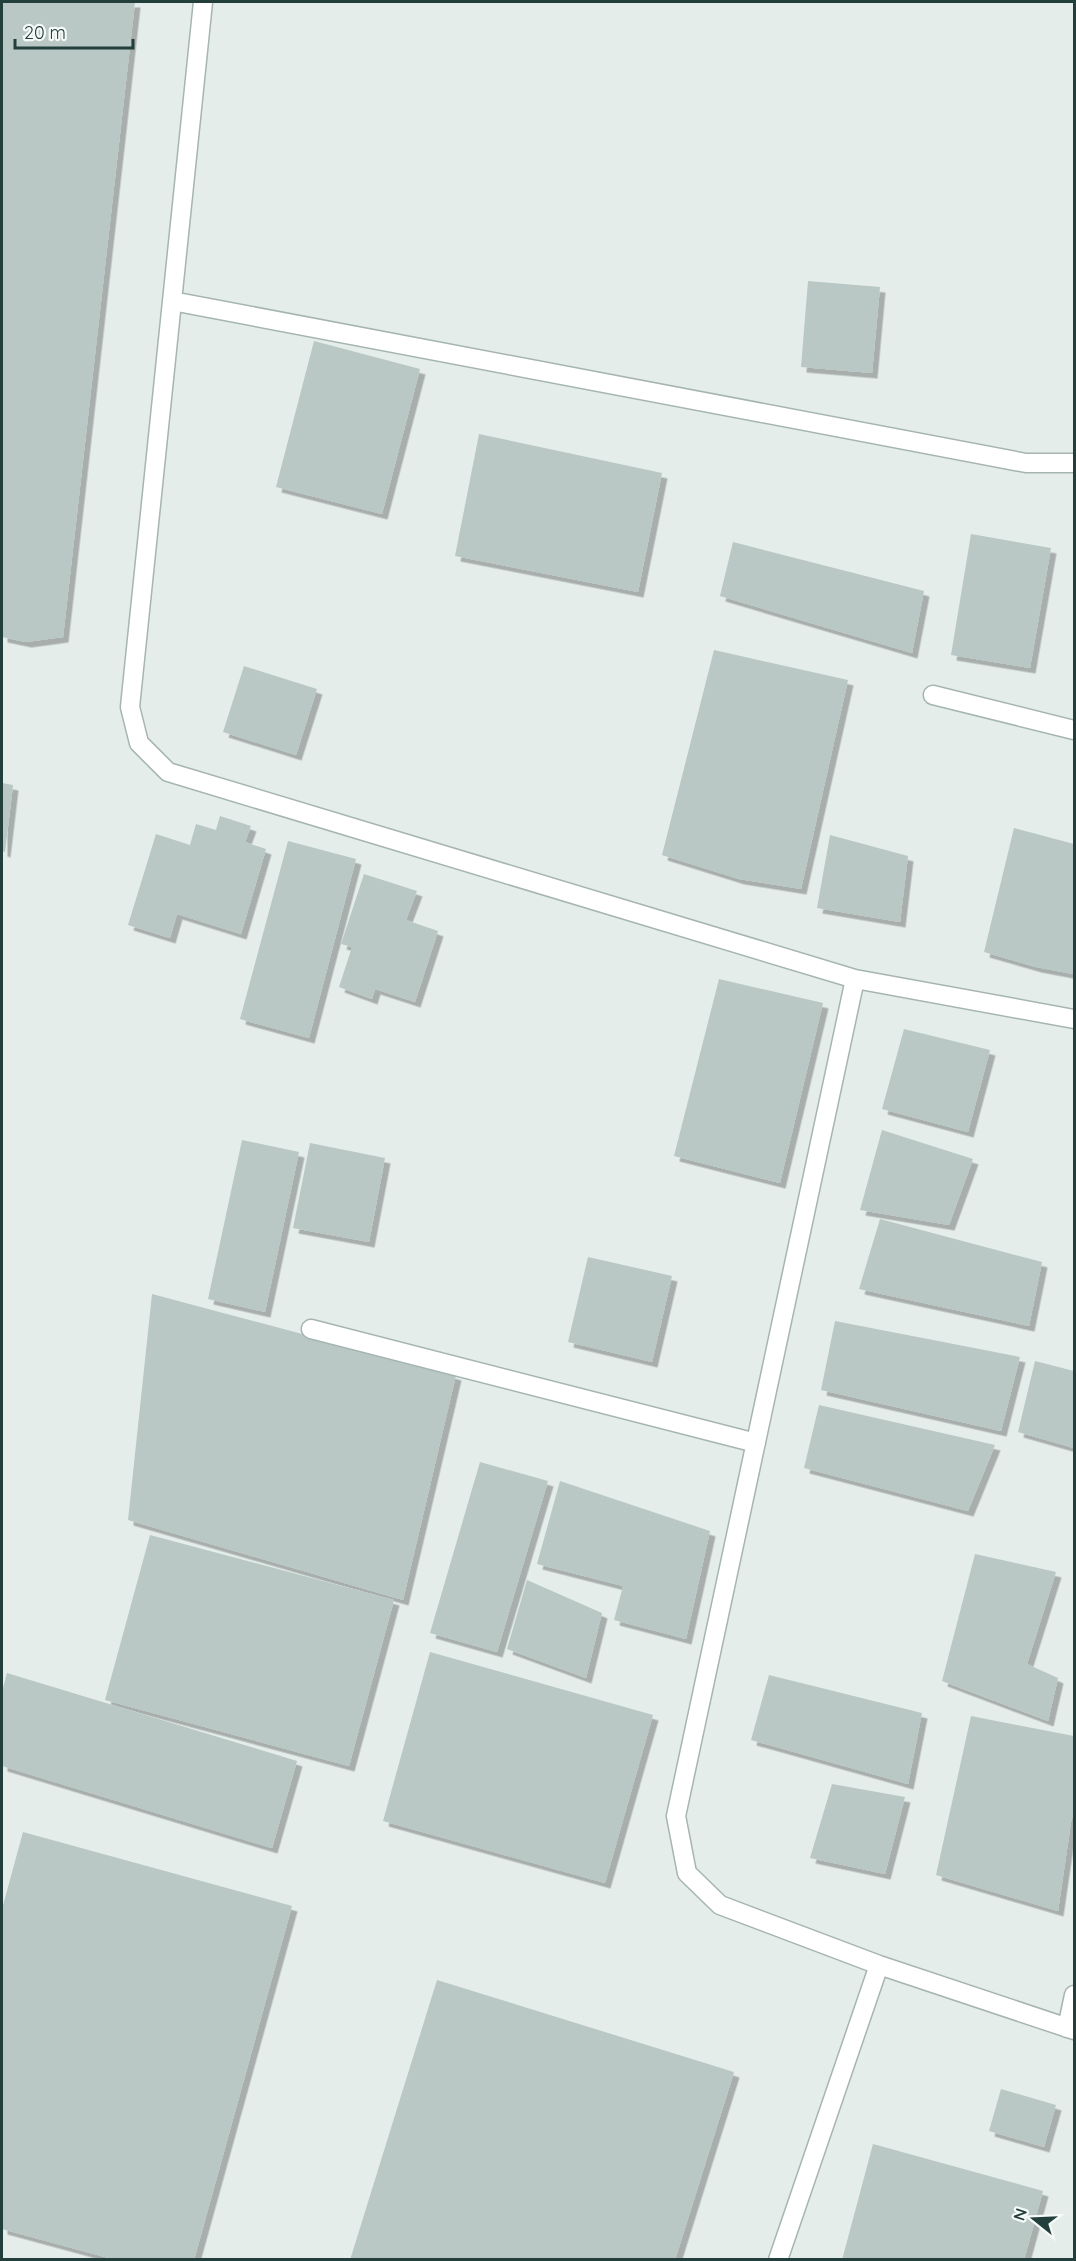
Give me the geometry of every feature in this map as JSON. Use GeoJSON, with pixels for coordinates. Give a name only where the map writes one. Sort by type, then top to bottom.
{"type":"FeatureCollection","features":[{"type":"Feature","properties":{"kind":"street"},"geometry":{"type":"LineString","coordinates":[[203,2],[130,707],[139,742],[168,772],[855,979],[1074,1019]]}},
{"type":"Feature","properties":{"kind":"street"},"geometry":{"type":"LineString","coordinates":[[172,301],[1026,463],[1074,463]]}},
{"type":"Feature","properties":{"kind":"street"},"geometry":{"type":"LineString","coordinates":[[933,695],[1074,730]]}},
{"type":"Feature","properties":{"kind":"street"},"geometry":{"type":"LineString","coordinates":[[855,979],[676,1816],[687,1873],[720,1905],[879,1965],[1070,2029],[1074,1995]]}},
{"type":"Feature","properties":{"kind":"street"},"geometry":{"type":"LineString","coordinates":[[311,1329],[756,1443]]}},
{"type":"Feature","properties":{"kind":"street"},"geometry":{"type":"LineString","coordinates":[[778,2259],[879,1965]]}},
{"type":"Feature","properties":{"kind":"building"},"geometry":{"type":"Polygon","coordinates":[[[2,2],[135,2],[63,637],[26,642],[2,637],[2,2]]]}},
{"type":"Feature","properties":{"kind":"building"},"geometry":{"type":"Polygon","coordinates":[[[808,281],[880,287],[872,373],[801,367],[808,281]]]}},
{"type":"Feature","properties":{"kind":"building"},"geometry":{"type":"Polygon","coordinates":[[[314,341],[420,369],[382,514],[276,487],[314,341]]]}},
{"type":"Feature","properties":{"kind":"building"},"geometry":{"type":"Polygon","coordinates":[[[479,434],[662,473],[638,592],[455,556],[479,434]]]}},
{"type":"Feature","properties":{"kind":"building"},"geometry":{"type":"Polygon","coordinates":[[[971,534],[1051,548],[1030,668],[951,655],[971,534]]]}},
{"type":"Feature","properties":{"kind":"building"},"geometry":{"type":"Polygon","coordinates":[[[733,542],[924,591],[912,653],[720,596],[733,542]]]}},
{"type":"Feature","properties":{"kind":"building"},"geometry":{"type":"Polygon","coordinates":[[[714,650],[848,680],[801,889],[739,879],[662,855],[714,650]]]}},
{"type":"Feature","properties":{"kind":"building"},"geometry":{"type":"Polygon","coordinates":[[[244,666],[317,689],[296,755],[223,732],[244,666]]]}},
{"type":"Feature","properties":{"kind":"building"},"geometry":{"type":"Polygon","coordinates":[[[2,783],[13,785],[5,852],[2,851],[2,783]]]}},
{"type":"Feature","properties":{"kind":"building"},"geometry":{"type":"Polygon","coordinates":[[[220,816],[251,826],[245,842],[266,849],[241,934],[177,914],[170,938],[128,925],[156,834],[190,845],[196,824],[216,830],[220,816]]]}},
{"type":"Feature","properties":{"kind":"building"},"geometry":{"type":"Polygon","coordinates":[[[1014,828],[1074,844],[1073,974],[1036,967],[984,952],[1014,828]]]}},
{"type":"Feature","properties":{"kind":"building"},"geometry":{"type":"Polygon","coordinates":[[[830,835],[908,856],[900,922],[817,908],[830,835]]]}},
{"type":"Feature","properties":{"kind":"building"},"geometry":{"type":"Polygon","coordinates":[[[288,841],[356,859],[309,1038],[240,1019],[288,841]]]}},
{"type":"Feature","properties":{"kind":"building"},"geometry":{"type":"Polygon","coordinates":[[[364,874],[417,891],[406,920],[438,931],[415,1002],[375,989],[372,999],[339,987],[352,947],[341,944],[364,874]]]}},
{"type":"Feature","properties":{"kind":"building"},"geometry":{"type":"Polygon","coordinates":[[[719,979],[823,1003],[780,1183],[674,1156],[719,979]]]}},
{"type":"Feature","properties":{"kind":"building"},"geometry":{"type":"Polygon","coordinates":[[[904,1029],[990,1050],[968,1132],[882,1109],[904,1029]]]}},
{"type":"Feature","properties":{"kind":"building"},"geometry":{"type":"Polygon","coordinates":[[[882,1130],[973,1159],[949,1225],[860,1210],[882,1130]]]}},
{"type":"Feature","properties":{"kind":"building"},"geometry":{"type":"Polygon","coordinates":[[[242,1140],[299,1152],[265,1312],[208,1299],[242,1140]]]}},
{"type":"Feature","properties":{"kind":"building"},"geometry":{"type":"Polygon","coordinates":[[[310,1143],[385,1158],[369,1242],[293,1228],[310,1143]]]}},
{"type":"Feature","properties":{"kind":"building"},"geometry":{"type":"Polygon","coordinates":[[[880,1219],[1042,1262],[1029,1326],[859,1289],[880,1219]]]}},
{"type":"Feature","properties":{"kind":"building"},"geometry":{"type":"Polygon","coordinates":[[[588,1257],[672,1276],[652,1362],[568,1342],[588,1257]]]}},
{"type":"Feature","properties":{"kind":"building"},"geometry":{"type":"Polygon","coordinates":[[[152,1294],[456,1375],[403,1600],[128,1520],[152,1294]]]}},
{"type":"Feature","properties":{"kind":"building"},"geometry":{"type":"Polygon","coordinates":[[[835,1321],[1020,1357],[1001,1431],[821,1390],[835,1321]]]}},
{"type":"Feature","properties":{"kind":"building"},"geometry":{"type":"Polygon","coordinates":[[[1035,1361],[1074,1371],[1074,1448],[1018,1432],[1035,1361]]]}},
{"type":"Feature","properties":{"kind":"building"},"geometry":{"type":"Polygon","coordinates":[[[819,1405],[995,1445],[968,1511],[804,1468],[819,1405]]]}},
{"type":"Feature","properties":{"kind":"building"},"geometry":{"type":"Polygon","coordinates":[[[480,1462],[548,1481],[497,1652],[430,1633],[480,1462]]]}},
{"type":"Feature","properties":{"kind":"building"},"geometry":{"type":"Polygon","coordinates":[[[560,1481],[710,1531],[686,1639],[614,1620],[623,1586],[537,1564],[560,1481]]]}},
{"type":"Feature","properties":{"kind":"building"},"geometry":{"type":"Polygon","coordinates":[[[150,1535],[394,1600],[349,1766],[105,1700],[150,1535]]]}},
{"type":"Feature","properties":{"kind":"building"},"geometry":{"type":"Polygon","coordinates":[[[975,1554],[1056,1572],[1027,1664],[1058,1678],[1048,1721],[942,1681],[975,1554]]]}},
{"type":"Feature","properties":{"kind":"building"},"geometry":{"type":"Polygon","coordinates":[[[527,1580],[602,1613],[586,1678],[507,1649],[527,1580]]]}},
{"type":"Feature","properties":{"kind":"building"},"geometry":{"type":"Polygon","coordinates":[[[430,1652],[653,1715],[605,1883],[383,1821],[430,1652]]]}},
{"type":"Feature","properties":{"kind":"building"},"geometry":{"type":"Polygon","coordinates":[[[7,1673],[297,1761],[272,1848],[2,1766],[2,1692],[7,1673]]]}},
{"type":"Feature","properties":{"kind":"building"},"geometry":{"type":"Polygon","coordinates":[[[769,1675],[922,1713],[908,1784],[751,1740],[769,1675]]]}},
{"type":"Feature","properties":{"kind":"building"},"geometry":{"type":"Polygon","coordinates":[[[971,1716],[1074,1736],[1074,1811],[1058,1911],[936,1875],[971,1716]]]}},
{"type":"Feature","properties":{"kind":"building"},"geometry":{"type":"Polygon","coordinates":[[[832,1784],[905,1797],[885,1874],[810,1858],[832,1784]]]}},
{"type":"Feature","properties":{"kind":"building"},"geometry":{"type":"Polygon","coordinates":[[[23,1832],[292,1906],[194,2260],[116,2260],[2,2229],[2,1909],[23,1832]]]}},
{"type":"Feature","properties":{"kind":"building"},"geometry":{"type":"Polygon","coordinates":[[[437,1980],[734,2072],[675,2260],[350,2260],[437,1980]]]}},
{"type":"Feature","properties":{"kind":"building"},"geometry":{"type":"Polygon","coordinates":[[[1001,2089],[1056,2105],[1044,2147],[989,2131],[1001,2089]]]}},
{"type":"Feature","properties":{"kind":"building"},"geometry":{"type":"Polygon","coordinates":[[[873,2144],[1043,2191],[1024,2260],[842,2260],[873,2144]]]}}]}
